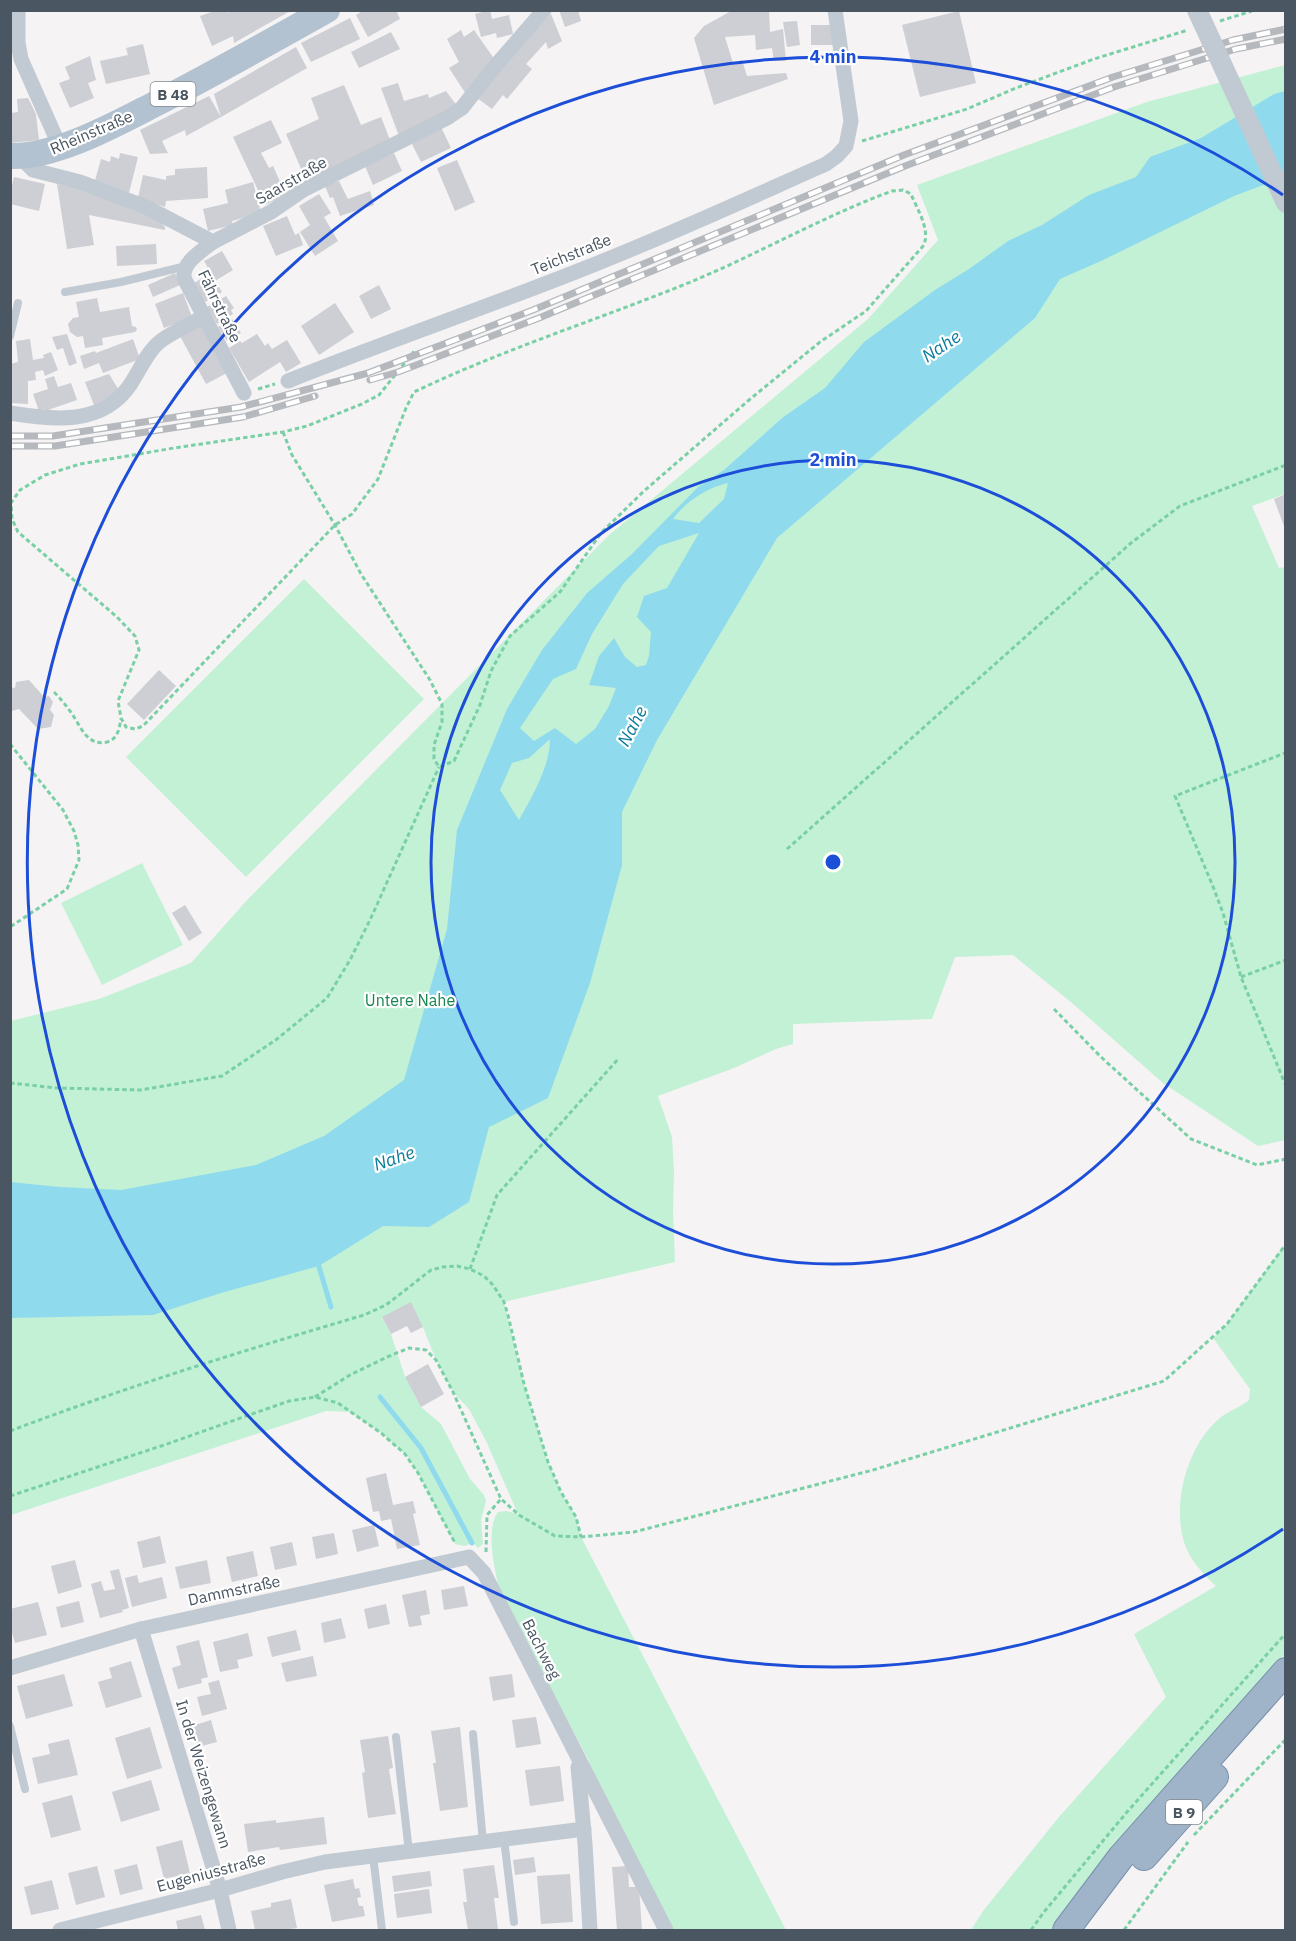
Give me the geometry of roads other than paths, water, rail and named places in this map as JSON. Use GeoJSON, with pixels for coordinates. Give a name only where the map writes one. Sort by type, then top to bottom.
{"type":"FeatureCollection","features":[{"type":"Feature","properties":{"kind":"highway","name":"B 9"},"geometry":{"type":"LineString","coordinates":[[1066,1930],[1121,1857],[1286,1671]]}},
{"type":"Feature","properties":{"kind":"highway","name":"B 9"},"geometry":{"type":"LineString","coordinates":[[1087,1930],[1133,1870],[1286,1698]]}},
{"type":"Feature","properties":{"kind":"main road","name":"Rheinstraße"},"geometry":{"type":"LineString","coordinates":[[15,157],[60,147],[106,129],[327,10]]}},
{"type":"Feature","properties":{"kind":"street"},"geometry":{"type":"LineString","coordinates":[[18,10],[18,42],[21,59],[60,147]]}},
{"type":"Feature","properties":{"kind":"street","name":"Saarstraße"},"geometry":{"type":"LineString","coordinates":[[213,242],[271,213],[303,190],[447,118],[462,108],[544,10]]}},
{"type":"Feature","properties":{"kind":"street","name":"Teichstraße"},"geometry":{"type":"LineString","coordinates":[[288,381],[584,269],[826,164],[846,146],[851,121],[851,88],[835,10]]}},
{"type":"Feature","properties":{"kind":"street"},"geometry":{"type":"LineString","coordinates":[[1196,19],[1286,203]]}},
{"type":"Feature","properties":{"kind":"street"},"geometry":{"type":"LineString","coordinates":[[15,157],[33,170],[80,182],[146,207],[213,242]]}},
{"type":"Feature","properties":{"kind":"street","name":"Fährstraße"},"geometry":{"type":"LineString","coordinates":[[213,242],[186,266],[184,278],[244,393]]}},
{"type":"Feature","properties":{"kind":"street"},"geometry":{"type":"LineString","coordinates":[[10,412],[54,418],[88,414],[106,408],[121,397],[161,340],[203,316]]}},
{"type":"Feature","properties":{"kind":"street","name":"Dammstraße"},"geometry":{"type":"LineString","coordinates":[[10,1668],[141,1629],[469,1557]]}},
{"type":"Feature","properties":{"kind":"street","name":"Bachweg"},"geometry":{"type":"LineString","coordinates":[[469,1557],[484,1573],[666,1930]]}},
{"type":"Feature","properties":{"kind":"street","name":"In der Weizengewann"},"geometry":{"type":"LineString","coordinates":[[141,1629],[220,1890],[229,1930]]}},
{"type":"Feature","properties":{"kind":"street","name":"Bachweg"},"geometry":{"type":"LineString","coordinates":[[578,1761],[590,1930]]}},
{"type":"Feature","properties":{"kind":"street","name":"Eugeniusstraße"},"geometry":{"type":"LineString","coordinates":[[60,1930],[325,1862],[584,1829]]}},
{"type":"Feature","properties":{"kind":"lane"},"geometry":{"type":"LineString","coordinates":[[65,292],[121,282],[186,266]]}},
{"type":"Feature","properties":{"kind":"lane"},"geometry":{"type":"LineString","coordinates":[[10,336],[18,303]]}},
{"type":"Feature","properties":{"kind":"lane"},"geometry":{"type":"LineString","coordinates":[[10,1726],[25,1789]]}},
{"type":"Feature","properties":{"kind":"lane"},"geometry":{"type":"LineString","coordinates":[[472,1734],[483,1842]]}},
{"type":"Feature","properties":{"kind":"lane"},"geometry":{"type":"LineString","coordinates":[[396,1737],[409,1852]]}},
{"type":"Feature","properties":{"kind":"lane"},"geometry":{"type":"LineString","coordinates":[[504,1839],[514,1922]]}},
{"type":"Feature","properties":{"kind":"lane"},"geometry":{"type":"LineString","coordinates":[[373,1856],[382,1930]]}},
{"type":"Feature","properties":{"kind":"water","name":"Nahe"},"geometry":{"type":"Polygon","coordinates":[[[1285,91],[1285,177],[1234,196],[1060,279],[1035,318],[777,538],[657,740],[622,812],[622,865],[590,983],[548,1098],[489,1127],[469,1202],[429,1227],[383,1226],[319,1266],[221,1293],[153,1315],[11,1318],[10,1182],[121,1190],[256,1165],[324,1136],[404,1080],[447,929],[457,830],[507,709],[542,650],[587,593],[632,554],[698,487],[724,470],[782,418],[825,388],[864,342],[935,290],[1008,241],[1042,225],[1089,195],[1136,177],[1150,157],[1201,138],[1274,94],[1285,91]],[[728,483],[698,496],[684,506],[673,519],[699,523],[724,499],[728,483]],[[699,533],[659,546],[623,584],[592,634],[576,669],[553,679],[520,728],[534,741],[555,728],[576,744],[595,729],[609,706],[616,688],[589,685],[599,656],[614,638],[625,657],[637,667],[646,665],[651,632],[637,617],[644,596],[667,588],[699,533]],[[550,739],[529,758],[512,763],[500,790],[519,820],[544,770],[550,739]]]}},
{"type":"Feature","properties":{"kind":"waterway"},"geometry":{"type":"LineString","coordinates":[[317,1260],[331,1307]]}},
{"type":"Feature","properties":{"kind":"waterway"},"geometry":{"type":"LineString","coordinates":[[380,1397],[421,1448],[472,1543]]}},
{"type":"Feature","properties":{"kind":"railway"},"geometry":{"type":"LineString","coordinates":[[10,436],[53,436],[241,407],[368,373],[533,310],[904,155],[1113,77],[1233,40],[1286,29]]}},
{"type":"Feature","properties":{"kind":"railway"},"geometry":{"type":"LineString","coordinates":[[370,380],[398,372],[539,318],[905,166],[1114,87],[1236,49],[1286,39]]}},
{"type":"Feature","properties":{"kind":"railway"},"geometry":{"type":"LineString","coordinates":[[10,446],[55,446],[243,417],[315,396]]}},
{"type":"Feature","properties":{"kind":"park label","name":"Untere Nahe"},"geometry":{"type":"Point","coordinates":[410,1000]}}]}
